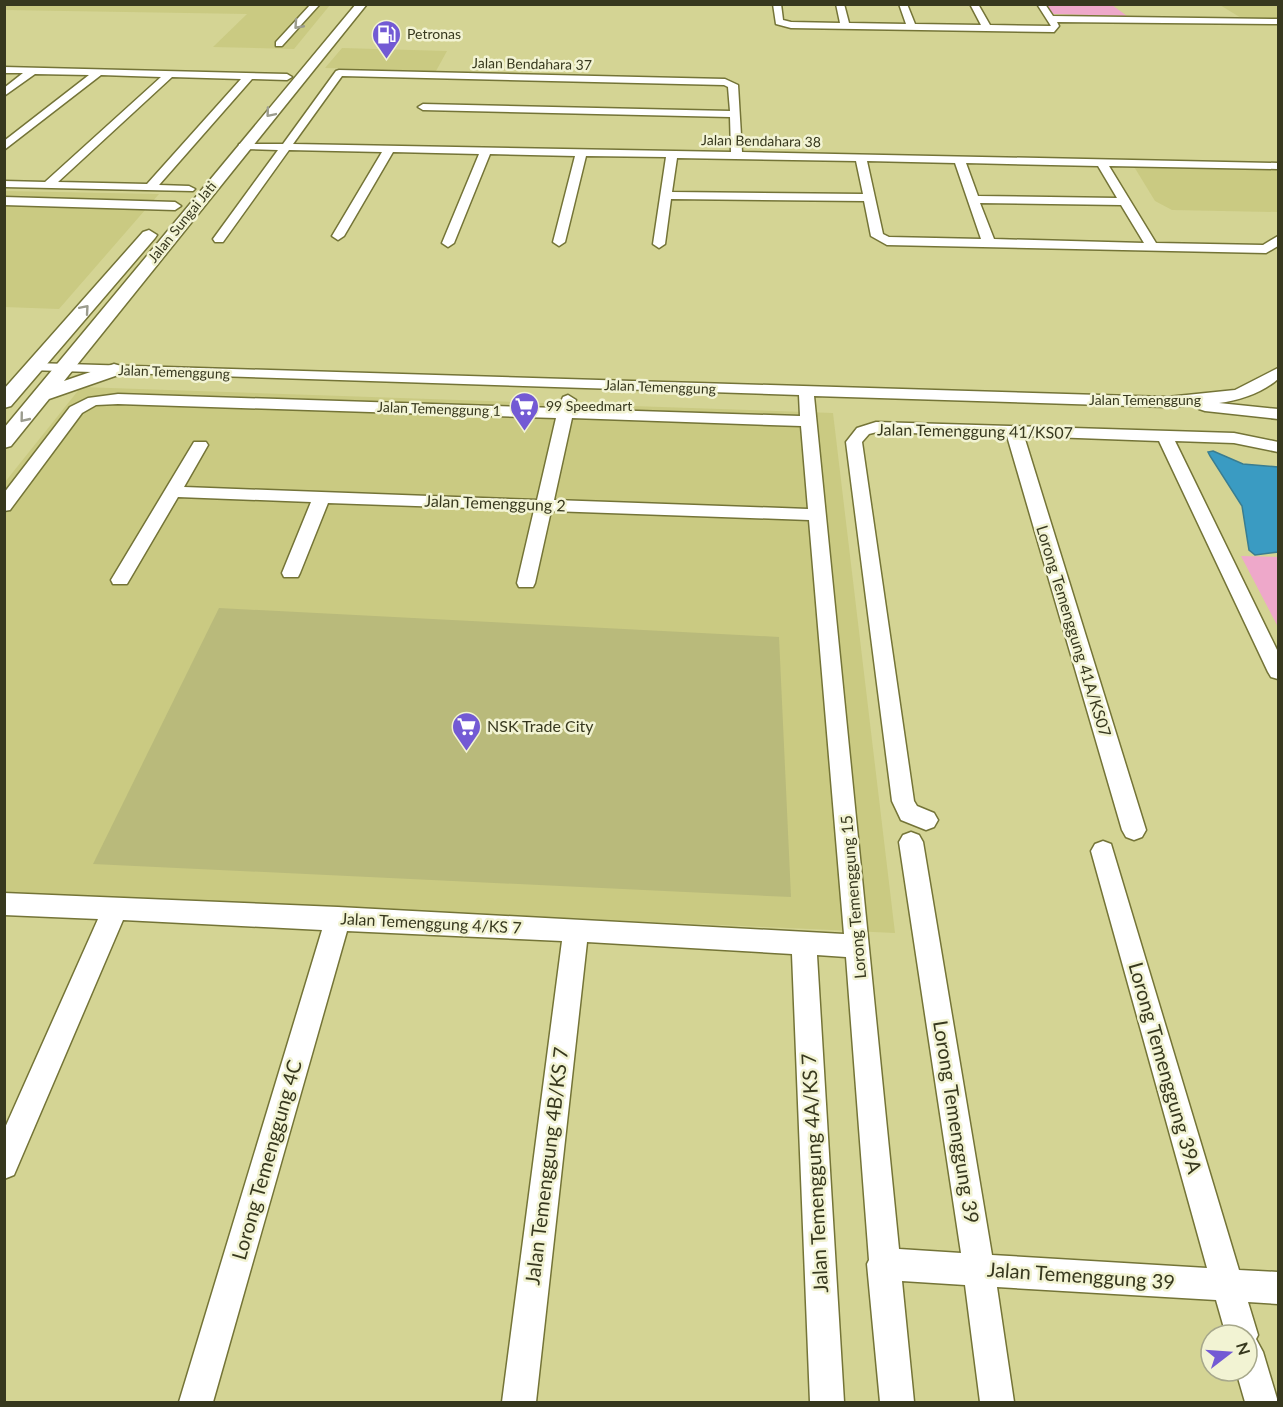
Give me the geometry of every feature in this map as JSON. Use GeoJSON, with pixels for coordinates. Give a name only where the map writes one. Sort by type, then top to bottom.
{"type":"FeatureCollection","features":[{"type":"Feature","properties":{"kind":"main road","name":"Jalan Sungai Jati"},"geometry":{"type":"LineString","coordinates":[[4,402],[287,77],[347,4]]}},
{"type":"Feature","properties":{"kind":"main road","name":"Jalan Sungai Jati"},"geometry":{"type":"LineString","coordinates":[[4,442],[243,146],[362,4]]}},
{"type":"Feature","properties":{"kind":"main road"},"geometry":{"type":"LineString","coordinates":[[92,334],[95,355],[114,370]]}},
{"type":"Feature","properties":{"kind":"main road"},"geometry":{"type":"LineString","coordinates":[[43,395],[114,370]]}},
{"type":"Feature","properties":{"kind":"street"},"geometry":{"type":"LineString","coordinates":[[279,44],[316,4]]}},
{"type":"Feature","properties":{"kind":"street"},"geometry":{"type":"LineString","coordinates":[[777,4],[779,22],[845,26],[1054,28],[1041,4]]}},
{"type":"Feature","properties":{"kind":"street"},"geometry":{"type":"LineString","coordinates":[[840,4],[845,26]]}},
{"type":"Feature","properties":{"kind":"street"},"geometry":{"type":"LineString","coordinates":[[903,4],[911,26]]}},
{"type":"Feature","properties":{"kind":"street"},"geometry":{"type":"LineString","coordinates":[[974,4],[986,27]]}},
{"type":"Feature","properties":{"kind":"street"},"geometry":{"type":"LineString","coordinates":[[1133,10],[1147,20]]}},
{"type":"Feature","properties":{"kind":"street"},"geometry":{"type":"LineString","coordinates":[[1208,10],[1225,22]]}},
{"type":"Feature","properties":{"kind":"street"},"geometry":{"type":"LineString","coordinates":[[1051,19],[1278,22]]}},
{"type":"Feature","properties":{"kind":"street"},"geometry":{"type":"LineString","coordinates":[[4,70],[287,77]]}},
{"type":"Feature","properties":{"kind":"street"},"geometry":{"type":"LineString","coordinates":[[4,93],[32,71]]}},
{"type":"Feature","properties":{"kind":"street"},"geometry":{"type":"LineString","coordinates":[[4,147],[99,72]]}},
{"type":"Feature","properties":{"kind":"street","name":"Jalan Bendahara 37"},"geometry":{"type":"LineString","coordinates":[[285,147],[339,73],[725,82],[733,85],[733,114]]}},
{"type":"Feature","properties":{"kind":"street"},"geometry":{"type":"LineString","coordinates":[[48,185],[170,74]]}},
{"type":"Feature","properties":{"kind":"street"},"geometry":{"type":"LineString","coordinates":[[150,188],[249,76]]}},
{"type":"Feature","properties":{"kind":"street"},"geometry":{"type":"LineString","coordinates":[[423,107],[453,112],[733,114],[737,119],[737,155]]}},
{"type":"Feature","properties":{"kind":"street","name":"Jalan Bendahara 38"},"geometry":{"type":"LineString","coordinates":[[243,146],[1278,166]]}},
{"type":"Feature","properties":{"kind":"street"},"geometry":{"type":"LineString","coordinates":[[219,239],[285,147]]}},
{"type":"Feature","properties":{"kind":"street"},"geometry":{"type":"LineString","coordinates":[[338,236],[389,149]]}},
{"type":"Feature","properties":{"kind":"street"},"geometry":{"type":"LineString","coordinates":[[448,243],[486,151]]}},
{"type":"Feature","properties":{"kind":"street"},"geometry":{"type":"LineString","coordinates":[[560,242],[581,153]]}},
{"type":"Feature","properties":{"kind":"street"},"geometry":{"type":"LineString","coordinates":[[659,244],[672,154]]}},
{"type":"Feature","properties":{"kind":"street"},"geometry":{"type":"LineString","coordinates":[[861,158],[877,236],[881,239],[1266,249],[1278,240]]}},
{"type":"Feature","properties":{"kind":"street"},"geometry":{"type":"LineString","coordinates":[[959,159],[989,243]]}},
{"type":"Feature","properties":{"kind":"street"},"geometry":{"type":"LineString","coordinates":[[1101,162],[1152,246]]}},
{"type":"Feature","properties":{"kind":"street"},"geometry":{"type":"LineString","coordinates":[[4,184],[189,189]]}},
{"type":"Feature","properties":{"kind":"street"},"geometry":{"type":"LineString","coordinates":[[666,195],[869,198]]}},
{"type":"Feature","properties":{"kind":"street"},"geometry":{"type":"LineString","coordinates":[[973,199],[1126,202]]}},
{"type":"Feature","properties":{"kind":"street"},"geometry":{"type":"LineString","coordinates":[[4,201],[175,206]]}},
{"type":"Feature","properties":{"kind":"street","name":"Jalan Temenggung"},"geometry":{"type":"LineString","coordinates":[[34,367],[1182,402],[1234,395],[1261,385],[1278,372]]}},
{"type":"Feature","properties":{"kind":"street"},"geometry":{"type":"LineString","coordinates":[[144,395],[160,372]]}},
{"type":"Feature","properties":{"kind":"street"},"geometry":{"type":"LineString","coordinates":[[526,583],[571,384]]}},
{"type":"Feature","properties":{"kind":"street"},"geometry":{"type":"LineString","coordinates":[[1261,385],[1278,391]]}},
{"type":"Feature","properties":{"kind":"street","name":"Lorong Temenggung 15"},"geometry":{"type":"LineString","coordinates":[[806,392],[858,946],[883,1264],[897,1402]]}},
{"type":"Feature","properties":{"kind":"street","name":"Jalan Temenggung 1"},"geometry":{"type":"LineString","coordinates":[[4,506],[76,410],[93,401],[144,395],[809,421]]}},
{"type":"Feature","properties":{"kind":"street"},"geometry":{"type":"LineString","coordinates":[[1182,402],[1278,414]]}},
{"type":"Feature","properties":{"kind":"street","name":"Jalan Temenggung 41/KS07"},"geometry":{"type":"LineString","coordinates":[[918,831],[903,801],[854,442],[863,431],[876,427],[1233,438],[1278,447]]}},
{"type":"Feature","properties":{"kind":"street","name":"Lorong Temenggung 41A/KS07"},"geometry":{"type":"LineString","coordinates":[[1014,431],[1134,830]]}},
{"type":"Feature","properties":{"kind":"street"},"geometry":{"type":"LineString","coordinates":[[1165,437],[1278,672]]}},
{"type":"Feature","properties":{"kind":"street"},"geometry":{"type":"LineString","coordinates":[[120,580],[200,446]]}},
{"type":"Feature","properties":{"kind":"street","name":"Jalan Temenggung 2"},"geometry":{"type":"LineString","coordinates":[[173,492],[818,515]]}},
{"type":"Feature","properties":{"kind":"street"},"geometry":{"type":"LineString","coordinates":[[291,573],[322,497]]}},
{"type":"Feature","properties":{"kind":"street","name":"Lorong Temenggung 39"},"geometry":{"type":"LineString","coordinates":[[918,831],[997,1402]]}},
{"type":"Feature","properties":{"kind":"street","name":"Lorong Temenggung 39A"},"geometry":{"type":"LineString","coordinates":[[1102,851],[1239,1323]]}},
{"type":"Feature","properties":{"kind":"street","name":"Jalan Temenggung 4/KS 7"},"geometry":{"type":"LineString","coordinates":[[4,904],[338,918],[858,946]]}},
{"type":"Feature","properties":{"kind":"street"},"geometry":{"type":"LineString","coordinates":[[4,1165],[115,909]]}},
{"type":"Feature","properties":{"kind":"street","name":"Lorong Temenggung 4C"},"geometry":{"type":"LineString","coordinates":[[196,1402],[338,918]]}},
{"type":"Feature","properties":{"kind":"street","name":"Jalan Temenggung 4B/KS 7"},"geometry":{"type":"LineString","coordinates":[[519,1402],[576,930]]}},
{"type":"Feature","properties":{"kind":"street","name":"Jalan Temenggung 4A/KS 7"},"geometry":{"type":"LineString","coordinates":[[804,942],[827,1402]]}},
{"type":"Feature","properties":{"kind":"street","name":"Jalan Temenggung 39"},"geometry":{"type":"LineString","coordinates":[[883,1264],[1278,1288]]}},
{"type":"Feature","properties":{"kind":"street"},"geometry":{"type":"LineString","coordinates":[[1256,1383],[1262,1402]]}},
{"type":"Feature","properties":{"kind":"shaded area"},"geometry":{"type":"Polygon","coordinates":[[[5,4],[330,5],[294,49],[213,47],[247,14],[5,10],[5,4]]]}},
{"type":"Feature","properties":{"kind":"shaded area"},"geometry":{"type":"Polygon","coordinates":[[[1046,5],[1112,5],[1127,16],[1053,14],[1046,5]]]}},
{"type":"Feature","properties":{"kind":"shaded area"},"geometry":{"type":"Polygon","coordinates":[[[1220,5],[1278,5],[1278,21],[1246,21],[1220,5]]]}},
{"type":"Feature","properties":{"kind":"shaded area"},"geometry":{"type":"Polygon","coordinates":[[[342,48],[447,51],[436,71],[325,68],[342,48]]]}},
{"type":"Feature","properties":{"kind":"shaded area"},"geometry":{"type":"Polygon","coordinates":[[[1133,165],[1278,168],[1278,212],[1172,210],[1155,201],[1133,165]]]}},
{"type":"Feature","properties":{"kind":"shaded area"},"geometry":{"type":"Polygon","coordinates":[[[5,191],[159,194],[59,309],[5,307],[5,191]]]}},
{"type":"Feature","properties":{"kind":"shaded area"},"geometry":{"type":"Polygon","coordinates":[[[81,387],[833,413],[895,933],[5,892],[5,482],[81,387]]]}},
{"type":"Feature","properties":{"kind":"shaded area"},"geometry":{"type":"Polygon","coordinates":[[[1241,556],[1278,557],[1278,627],[1241,556]]]}},
{"type":"Feature","properties":{"kind":"water"},"geometry":{"type":"Polygon","coordinates":[[[1213,451],[1243,464],[1278,467],[1278,552],[1255,555],[1249,550],[1242,506],[1208,452],[1213,451]]]}},
{"type":"Feature","properties":{"kind":"building","name":"NSK Trade City"},"geometry":{"type":"Polygon","coordinates":[[[219,608],[779,637],[791,897],[93,864],[219,608]]]}},
{"type":"Feature","properties":{"kind":"place","name":"Petronas"},"geometry":{"type":"Point","coordinates":[386,60]}},
{"type":"Feature","properties":{"kind":"place","name":"99 Speedmart"},"geometry":{"type":"Point","coordinates":[525,432]}},
{"type":"Feature","properties":{"kind":"place","name":"NSK Trade City"},"geometry":{"type":"Point","coordinates":[466,752]}}]}
